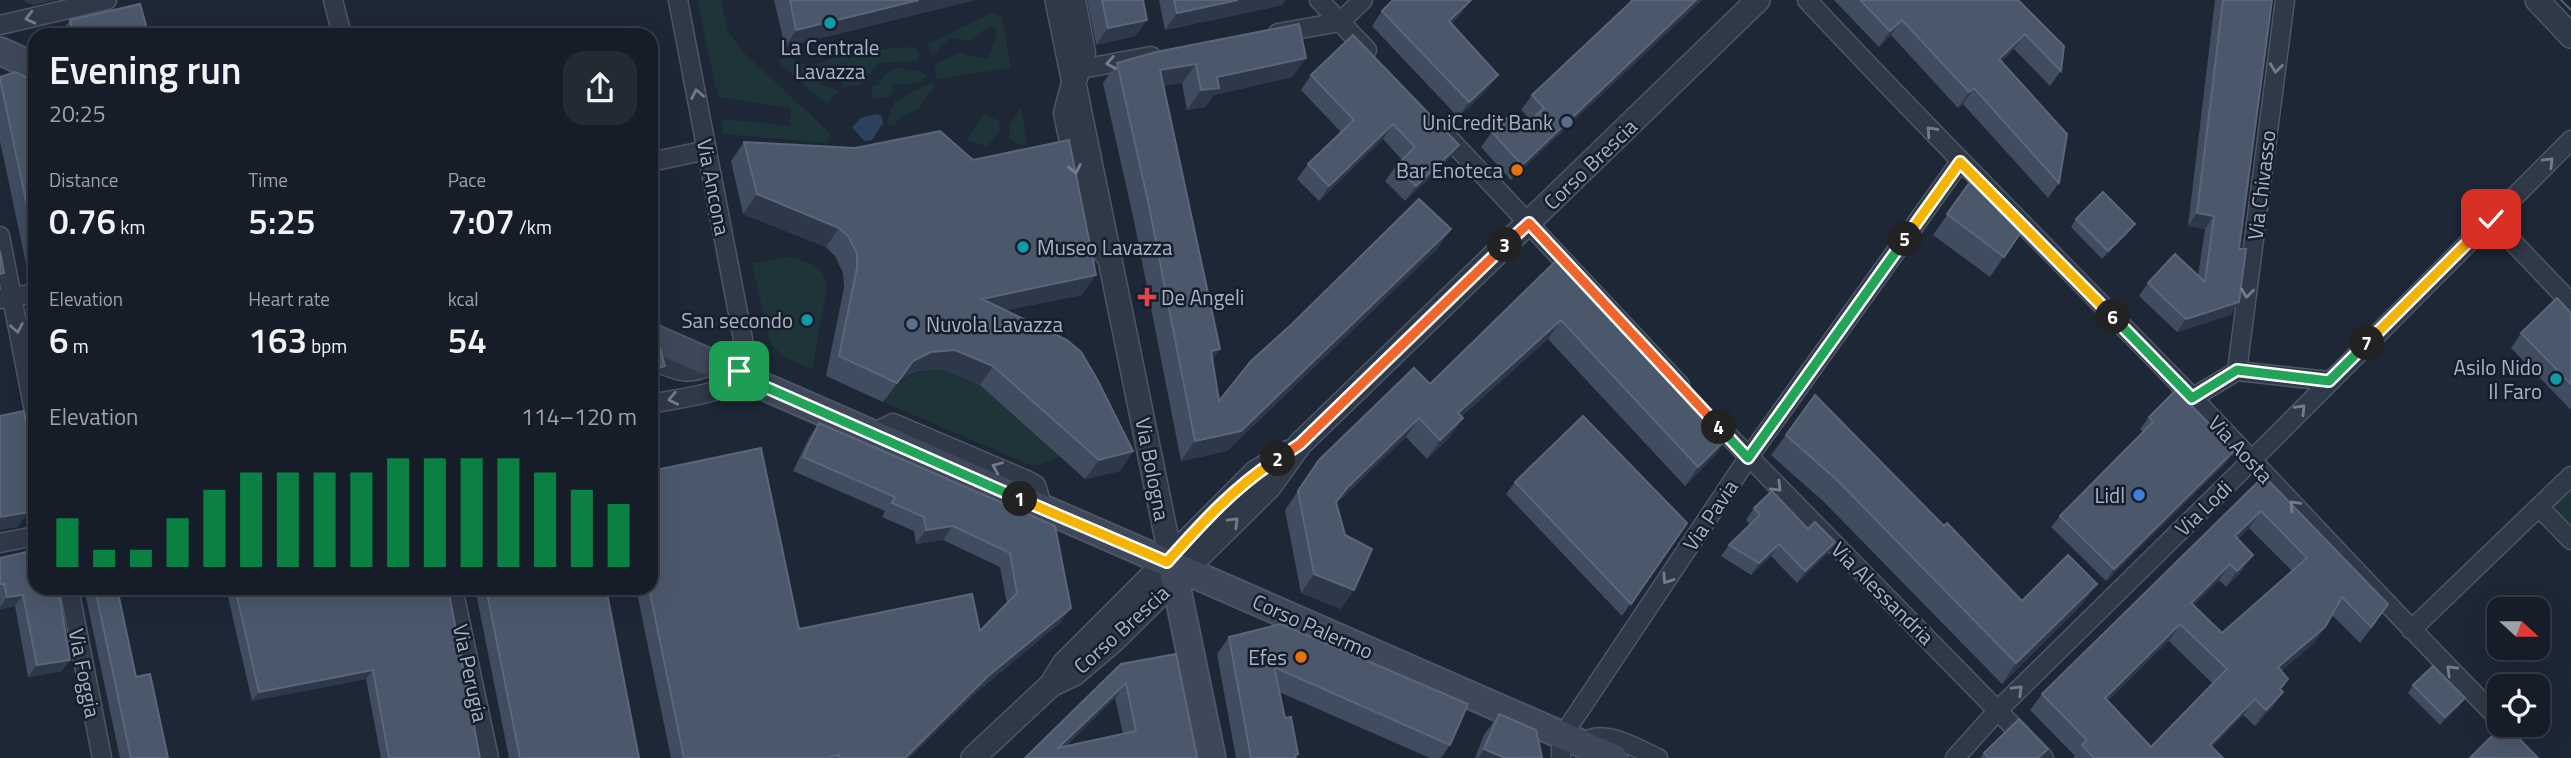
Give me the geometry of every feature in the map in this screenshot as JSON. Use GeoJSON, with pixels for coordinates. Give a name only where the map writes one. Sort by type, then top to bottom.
{"type":"FeatureCollection","features":[{"type":"Feature","properties":{"kind":"main road"},"geometry":{"type":"LineString","coordinates":[[0,51],[28,63]]}},
{"type":"Feature","properties":{"kind":"main road","name":"Corso Palermo"},"geometry":{"type":"LineString","coordinates":[[658,340],[1174,567],[1568,746],[1615,758]]}},
{"type":"Feature","properties":{"kind":"main road","name":"Via Bologna"},"geometry":{"type":"LineString","coordinates":[[1174,567],[1212,758]]}},
{"type":"Feature","properties":{"kind":"street"},"geometry":{"type":"LineString","coordinates":[[0,25],[107,0]]}},
{"type":"Feature","properties":{"kind":"street"},"geometry":{"type":"LineString","coordinates":[[333,0],[340,28]]}},
{"type":"Feature","properties":{"kind":"street","name":"Via Ancona"},"geometry":{"type":"LineString","coordinates":[[678,0],[743,339],[738,375]]}},
{"type":"Feature","properties":{"kind":"street","name":"Via Bologna"},"geometry":{"type":"LineString","coordinates":[[1056,0],[1075,76],[1110,261],[1174,567]]}},
{"type":"Feature","properties":{"kind":"street","name":"Via Bologna"},"geometry":{"type":"LineString","coordinates":[[1075,76],[1086,53],[1076,0]]}},
{"type":"Feature","properties":{"kind":"street"},"geometry":{"type":"LineString","coordinates":[[1319,0],[1378,62]]}},
{"type":"Feature","properties":{"kind":"street"},"geometry":{"type":"LineString","coordinates":[[1258,37],[1340,22],[1363,0]]}},
{"type":"Feature","properties":{"kind":"street","name":"Corso Brescia"},"geometry":{"type":"LineString","coordinates":[[973,758],[1051,685],[1074,674],[1106,648],[1174,567],[1269,487],[1300,444],[1758,0]]}},
{"type":"Feature","properties":{"kind":"street","name":"Via Aosta"},"geometry":{"type":"LineString","coordinates":[[1807,0],[2487,707]]}},
{"type":"Feature","properties":{"kind":"street","name":"Via Chivasso"},"geometry":{"type":"LineString","coordinates":[[2237,370],[2285,0]]}},
{"type":"Feature","properties":{"kind":"street"},"geometry":{"type":"LineString","coordinates":[[2537,0],[2571,36]]}},
{"type":"Feature","properties":{"kind":"street"},"geometry":{"type":"LineString","coordinates":[[1075,76],[1163,54]]}},
{"type":"Feature","properties":{"kind":"street","name":"Via Alessandria"},"geometry":{"type":"LineString","coordinates":[[1426,113],[1748,458],[1999,709],[2044,758]]}},
{"type":"Feature","properties":{"kind":"street","name":"Via Lodi"},"geometry":{"type":"LineString","coordinates":[[1955,758],[1999,709],[2571,140]]}},
{"type":"Feature","properties":{"kind":"street"},"geometry":{"type":"LineString","coordinates":[[658,160],[707,150]]}},
{"type":"Feature","properties":{"kind":"street","name":"Via Pavia"},"geometry":{"type":"LineString","coordinates":[[1568,746],[1748,458],[1960,162]]}},
{"type":"Feature","properties":{"kind":"street"},"geometry":{"type":"LineString","coordinates":[[2491,219],[2571,303]]}},
{"type":"Feature","properties":{"kind":"street"},"geometry":{"type":"LineString","coordinates":[[0,236],[6,298],[28,388]]}},
{"type":"Feature","properties":{"kind":"street"},"geometry":{"type":"LineString","coordinates":[[6,298],[28,294]]}},
{"type":"Feature","properties":{"kind":"street"},"geometry":{"type":"LineString","coordinates":[[658,363],[692,373],[713,364]]}},
{"type":"Feature","properties":{"kind":"street"},"geometry":{"type":"LineString","coordinates":[[2192,398],[2237,370],[2329,381]]}},
{"type":"Feature","properties":{"kind":"street"},"geometry":{"type":"LineString","coordinates":[[658,402],[720,389],[738,375]]}},
{"type":"Feature","properties":{"kind":"street"},"geometry":{"type":"LineString","coordinates":[[2411,630],[2571,476]]}},
{"type":"Feature","properties":{"kind":"street"},"geometry":{"type":"LineString","coordinates":[[2539,507],[2571,540]]}},
{"type":"Feature","properties":{"kind":"street"},"geometry":{"type":"LineString","coordinates":[[0,543],[28,537]]}},
{"type":"Feature","properties":{"kind":"street","name":"Via Foggia"},"geometry":{"type":"LineString","coordinates":[[70,595],[102,758]]}},
{"type":"Feature","properties":{"kind":"street","name":"Via Perugia"},"geometry":{"type":"LineString","coordinates":[[454,595],[489,758]]}},
{"type":"Feature","properties":{"kind":"street"},"geometry":{"type":"LineString","coordinates":[[1568,746],[1591,737],[1612,738],[1658,758]]}},
{"type":"Feature","properties":{"kind":"green space"},"geometry":{"type":"Polygon","coordinates":[[[697,0],[721,0],[728,32],[744,53],[829,132],[828,143],[722,134],[723,119],[790,126],[791,108],[718,97],[697,0]]]}},
{"type":"Feature","properties":{"kind":"green space"},"geometry":{"type":"Polygon","coordinates":[[[992,13],[1002,17],[1011,68],[936,79],[935,64],[961,52],[988,58],[997,35],[995,26],[986,28],[969,41],[951,38],[931,56],[928,44],[992,13]]]}},
{"type":"Feature","properties":{"kind":"green space"},"geometry":{"type":"Polygon","coordinates":[[[853,46],[880,49],[914,47],[920,54],[917,61],[879,63],[860,85],[844,87],[838,72],[824,79],[820,85],[839,90],[828,103],[780,64],[781,59],[789,59],[808,67],[839,56],[843,49],[853,46]]]}},
{"type":"Feature","properties":{"kind":"green space"},"geometry":{"type":"Polygon","coordinates":[[[901,68],[920,70],[927,76],[915,83],[893,85],[892,93],[888,97],[871,99],[872,86],[879,84],[890,71],[901,68]]]}},
{"type":"Feature","properties":{"kind":"green space"},"geometry":{"type":"Polygon","coordinates":[[[932,82],[935,88],[923,100],[919,109],[901,116],[895,125],[889,125],[887,122],[895,100],[900,101],[932,82]]]}},
{"type":"Feature","properties":{"kind":"green space"},"geometry":{"type":"Polygon","coordinates":[[[1021,108],[1027,144],[1020,145],[1009,139],[1010,124],[1021,108]]]}},
{"type":"Feature","properties":{"kind":"green space"},"geometry":{"type":"Polygon","coordinates":[[[984,114],[999,121],[1000,130],[987,147],[966,139],[984,114]]]}},
{"type":"Feature","properties":{"kind":"green space"},"geometry":{"type":"Polygon","coordinates":[[[790,257],[811,263],[820,269],[827,289],[812,370],[781,355],[770,343],[752,263],[790,257]]]}},
{"type":"Feature","properties":{"kind":"green space"},"geometry":{"type":"Polygon","coordinates":[[[942,369],[980,385],[1061,456],[1038,465],[1028,464],[883,402],[907,377],[942,369]]]}},
{"type":"Feature","properties":{"kind":"green space"},"geometry":{"type":"Polygon","coordinates":[[[2571,490],[2571,529],[2551,509],[2571,490]]]}},
{"type":"Feature","properties":{"kind":"water"},"geometry":{"type":"Polygon","coordinates":[[[881,115],[883,123],[872,140],[864,141],[852,127],[861,118],[881,115]]]}},
{"type":"Feature","properties":{"kind":"building"},"geometry":{"type":"Polygon","coordinates":[[[790,0],[919,0],[796,30],[790,0]]]}},
{"type":"Feature","properties":{"kind":"building"},"geometry":{"type":"Polygon","coordinates":[[[1102,0],[1143,0],[1147,20],[1108,28],[1102,0]]]}},
{"type":"Feature","properties":{"kind":"building"},"geometry":{"type":"Polygon","coordinates":[[[1174,0],[1238,0],[1177,13],[1174,0]]]}},
{"type":"Feature","properties":{"kind":"building"},"geometry":{"type":"Polygon","coordinates":[[[1393,0],[1471,0],[1449,21],[1498,75],[1469,102],[1382,11],[1393,0]]]}},
{"type":"Feature","properties":{"kind":"building"},"geometry":{"type":"Polygon","coordinates":[[[1633,0],[1696,0],[1522,165],[1492,132],[1507,118],[1519,131],[1544,108],[1532,95],[1633,0]]]}},
{"type":"Feature","properties":{"kind":"building"},"geometry":{"type":"Polygon","coordinates":[[[1860,0],[2018,0],[2064,46],[2061,71],[2025,34],[1999,59],[2067,134],[2059,183],[1974,88],[1969,92],[1902,20],[1890,31],[1860,0]]]}},
{"type":"Feature","properties":{"kind":"building"},"geometry":{"type":"Polygon","coordinates":[[[2223,0],[2272,0],[2239,249],[2246,249],[2239,302],[2186,319],[2148,283],[2175,254],[2205,282],[2214,216],[2197,213],[2223,0]]]}},
{"type":"Feature","properties":{"kind":"building"},"geometry":{"type":"Polygon","coordinates":[[[140,4],[146,25],[144,28],[72,28],[70,20],[140,4]]]}},
{"type":"Feature","properties":{"kind":"building"},"geometry":{"type":"Polygon","coordinates":[[[1299,24],[1306,58],[1217,77],[1219,88],[1201,90],[1196,64],[1160,70],[1220,349],[1211,351],[1219,401],[1251,361],[1419,199],[1451,229],[1241,431],[1195,441],[1148,201],[1117,63],[1156,52],[1299,24]]]}},
{"type":"Feature","properties":{"kind":"building"},"geometry":{"type":"Polygon","coordinates":[[[1353,35],[1459,145],[1416,186],[1396,166],[1415,147],[1393,124],[1329,186],[1308,164],[1354,120],[1311,75],[1353,35]]]}},
{"type":"Feature","properties":{"kind":"building"},"geometry":{"type":"Polygon","coordinates":[[[15,72],[28,78],[28,210],[0,79],[15,72]]]}},
{"type":"Feature","properties":{"kind":"building"},"geometry":{"type":"Polygon","coordinates":[[[940,131],[973,160],[1069,140],[1096,275],[982,299],[1067,340],[1081,352],[1133,451],[1099,460],[993,366],[955,350],[931,352],[913,361],[897,383],[839,356],[857,268],[857,254],[849,237],[839,228],[757,194],[744,142],[855,148],[940,131]]]}},
{"type":"Feature","properties":{"kind":"building"},"geometry":{"type":"Polygon","coordinates":[[[1977,172],[2027,223],[2004,257],[1947,214],[1977,172]]]}},
{"type":"Feature","properties":{"kind":"building"},"geometry":{"type":"Polygon","coordinates":[[[2103,192],[2135,224],[2108,251],[2076,219],[2103,192]]]}},
{"type":"Feature","properties":{"kind":"building"},"geometry":{"type":"Polygon","coordinates":[[[0,251],[4,273],[0,274],[0,251]]]}},
{"type":"Feature","properties":{"kind":"building"},"geometry":{"type":"Polygon","coordinates":[[[1559,258],[1729,436],[1698,467],[1561,320],[1458,413],[1463,418],[1440,440],[1419,418],[1336,502],[1345,535],[1372,549],[1354,590],[1314,574],[1298,491],[1319,460],[1414,368],[1430,384],[1559,258]]]}},
{"type":"Feature","properties":{"kind":"building"},"geometry":{"type":"Polygon","coordinates":[[[2557,298],[2571,313],[2571,384],[2521,333],[2557,298]]]}},
{"type":"Feature","properties":{"kind":"building"},"geometry":{"type":"Polygon","coordinates":[[[658,348],[660,349],[665,366],[658,368],[658,348]]]}},
{"type":"Feature","properties":{"kind":"building","name":"Lidl"},"geometry":{"type":"Polygon","coordinates":[[[2176,390],[2235,450],[2114,569],[2060,516],[2153,422],[2149,417],[2176,390]]]}},
{"type":"Feature","properties":{"kind":"building"},"geometry":{"type":"Polygon","coordinates":[[[1815,395],[1944,526],[1947,523],[2022,601],[2068,555],[2097,584],[2016,663],[1837,480],[1786,435],[1815,395]]]}},
{"type":"Feature","properties":{"kind":"building"},"geometry":{"type":"Polygon","coordinates":[[[24,411],[28,431],[28,512],[0,517],[0,416],[24,411]]]}},
{"type":"Feature","properties":{"kind":"building"},"geometry":{"type":"Polygon","coordinates":[[[1583,416],[1687,523],[1631,604],[1515,482],[1583,416]]]}},
{"type":"Feature","properties":{"kind":"building"},"geometry":{"type":"Polygon","coordinates":[[[819,423],[1055,526],[1071,608],[988,676],[905,758],[839,758],[839,755],[826,758],[684,758],[650,595],[658,595],[658,470],[761,448],[799,629],[972,594],[980,631],[1017,593],[1010,553],[953,526],[926,530],[924,517],[892,503],[895,497],[803,457],[819,423]]]}},
{"type":"Feature","properties":{"kind":"building"},"geometry":{"type":"Polygon","coordinates":[[[2264,476],[2388,604],[2371,627],[2342,597],[2325,627],[2278,667],[2288,679],[2280,689],[2283,692],[2266,710],[2255,699],[2210,745],[2223,758],[2094,758],[2082,745],[2087,740],[2042,694],[2264,476]],[[2261,511],[2235,536],[2253,555],[2237,571],[2230,564],[2191,603],[2222,633],[2307,558],[2261,511]],[[2180,624],[2105,698],[2151,747],[2227,669],[2180,624]]]}},
{"type":"Feature","properties":{"kind":"building"},"geometry":{"type":"Polygon","coordinates":[[[1772,491],[1808,529],[1815,522],[1835,542],[1805,571],[1779,544],[1759,563],[1729,545],[1760,515],[1754,508],[1772,491]]]}},
{"type":"Feature","properties":{"kind":"building"},"geometry":{"type":"Polygon","coordinates":[[[28,552],[28,595],[59,595],[70,660],[37,665],[23,595],[7,597],[4,584],[0,584],[0,558],[28,552]]]}},
{"type":"Feature","properties":{"kind":"building"},"geometry":{"type":"Polygon","coordinates":[[[96,595],[118,595],[136,677],[150,674],[168,758],[131,758],[96,595]]]}},
{"type":"Feature","properties":{"kind":"building"},"geometry":{"type":"Polygon","coordinates":[[[237,595],[449,595],[480,758],[389,758],[373,670],[259,692],[237,595]]]}},
{"type":"Feature","properties":{"kind":"building"},"geometry":{"type":"Polygon","coordinates":[[[487,595],[607,595],[639,758],[520,758],[487,595]]]}},
{"type":"Feature","properties":{"kind":"building"},"geometry":{"type":"Polygon","coordinates":[[[1281,624],[1468,704],[1450,745],[1274,667],[1285,718],[1291,717],[1298,754],[1295,755],[1296,758],[1251,758],[1229,637],[1281,624]]]}},
{"type":"Feature","properties":{"kind":"building"},"geometry":{"type":"Polygon","coordinates":[[[1176,654],[1197,758],[1025,758],[1121,664],[1176,654]],[[1126,683],[1058,748],[1136,731],[1126,683]]]}},
{"type":"Feature","properties":{"kind":"building"},"geometry":{"type":"Polygon","coordinates":[[[2433,666],[2465,698],[2445,717],[2413,685],[2433,666]]]}},
{"type":"Feature","properties":{"kind":"building"},"geometry":{"type":"Polygon","coordinates":[[[1499,714],[1536,730],[1542,757],[1503,758],[1484,749],[1499,714]]]}},
{"type":"Feature","properties":{"kind":"building"},"geometry":{"type":"Polygon","coordinates":[[[2019,719],[2048,749],[2038,758],[1989,758],[1984,753],[2019,719]]]}},
{"type":"Feature","properties":{"kind":"building"},"geometry":{"type":"Polygon","coordinates":[[[2491,737],[2518,737],[2538,758],[2470,758],[2491,737]]]}},
{"type":"Feature","properties":{"kind":"tram line"},"geometry":{"type":"LineString","coordinates":[[2561,0],[2571,10]]}},
{"type":"Feature","properties":{"kind":"place","name":"La Centrale Lavazza"},"geometry":{"type":"Point","coordinates":[830,23]}},
{"type":"Feature","properties":{"kind":"place","name":"UniCredit Bank"},"geometry":{"type":"Point","coordinates":[1567,122]}},
{"type":"Feature","properties":{"kind":"place","name":"Bar Enoteca"},"geometry":{"type":"Point","coordinates":[1517,170]}},
{"type":"Feature","properties":{"kind":"place","name":"Museo Lavazza"},"geometry":{"type":"Point","coordinates":[1023,247]}},
{"type":"Feature","properties":{"kind":"place","name":"De Angeli"},"geometry":{"type":"Point","coordinates":[1147,297]}},
{"type":"Feature","properties":{"kind":"place","name":"San secondo"},"geometry":{"type":"Point","coordinates":[807,320]}},
{"type":"Feature","properties":{"kind":"place","name":"Nuvola Lavazza"},"geometry":{"type":"Point","coordinates":[912,324]}},
{"type":"Feature","properties":{"kind":"place","name":"Asilo Nido Il Faro"},"geometry":{"type":"Point","coordinates":[2556,379]}},
{"type":"Feature","properties":{"kind":"place","name":"Lidl"},"geometry":{"type":"Point","coordinates":[2139,495]}},
{"type":"Feature","properties":{"kind":"place","name":"Efes"},"geometry":{"type":"Point","coordinates":[1301,657]}},
{"type":"Feature","properties":{"kind":"route"},"geometry":{"type":"LineString","coordinates":[[739,371],[738,375],[1167,562],[1256,472],[1300,444],[1529,223],[1748,458],[1960,162],[2192,398],[2237,370],[2329,381],[2491,219]]}}]}
